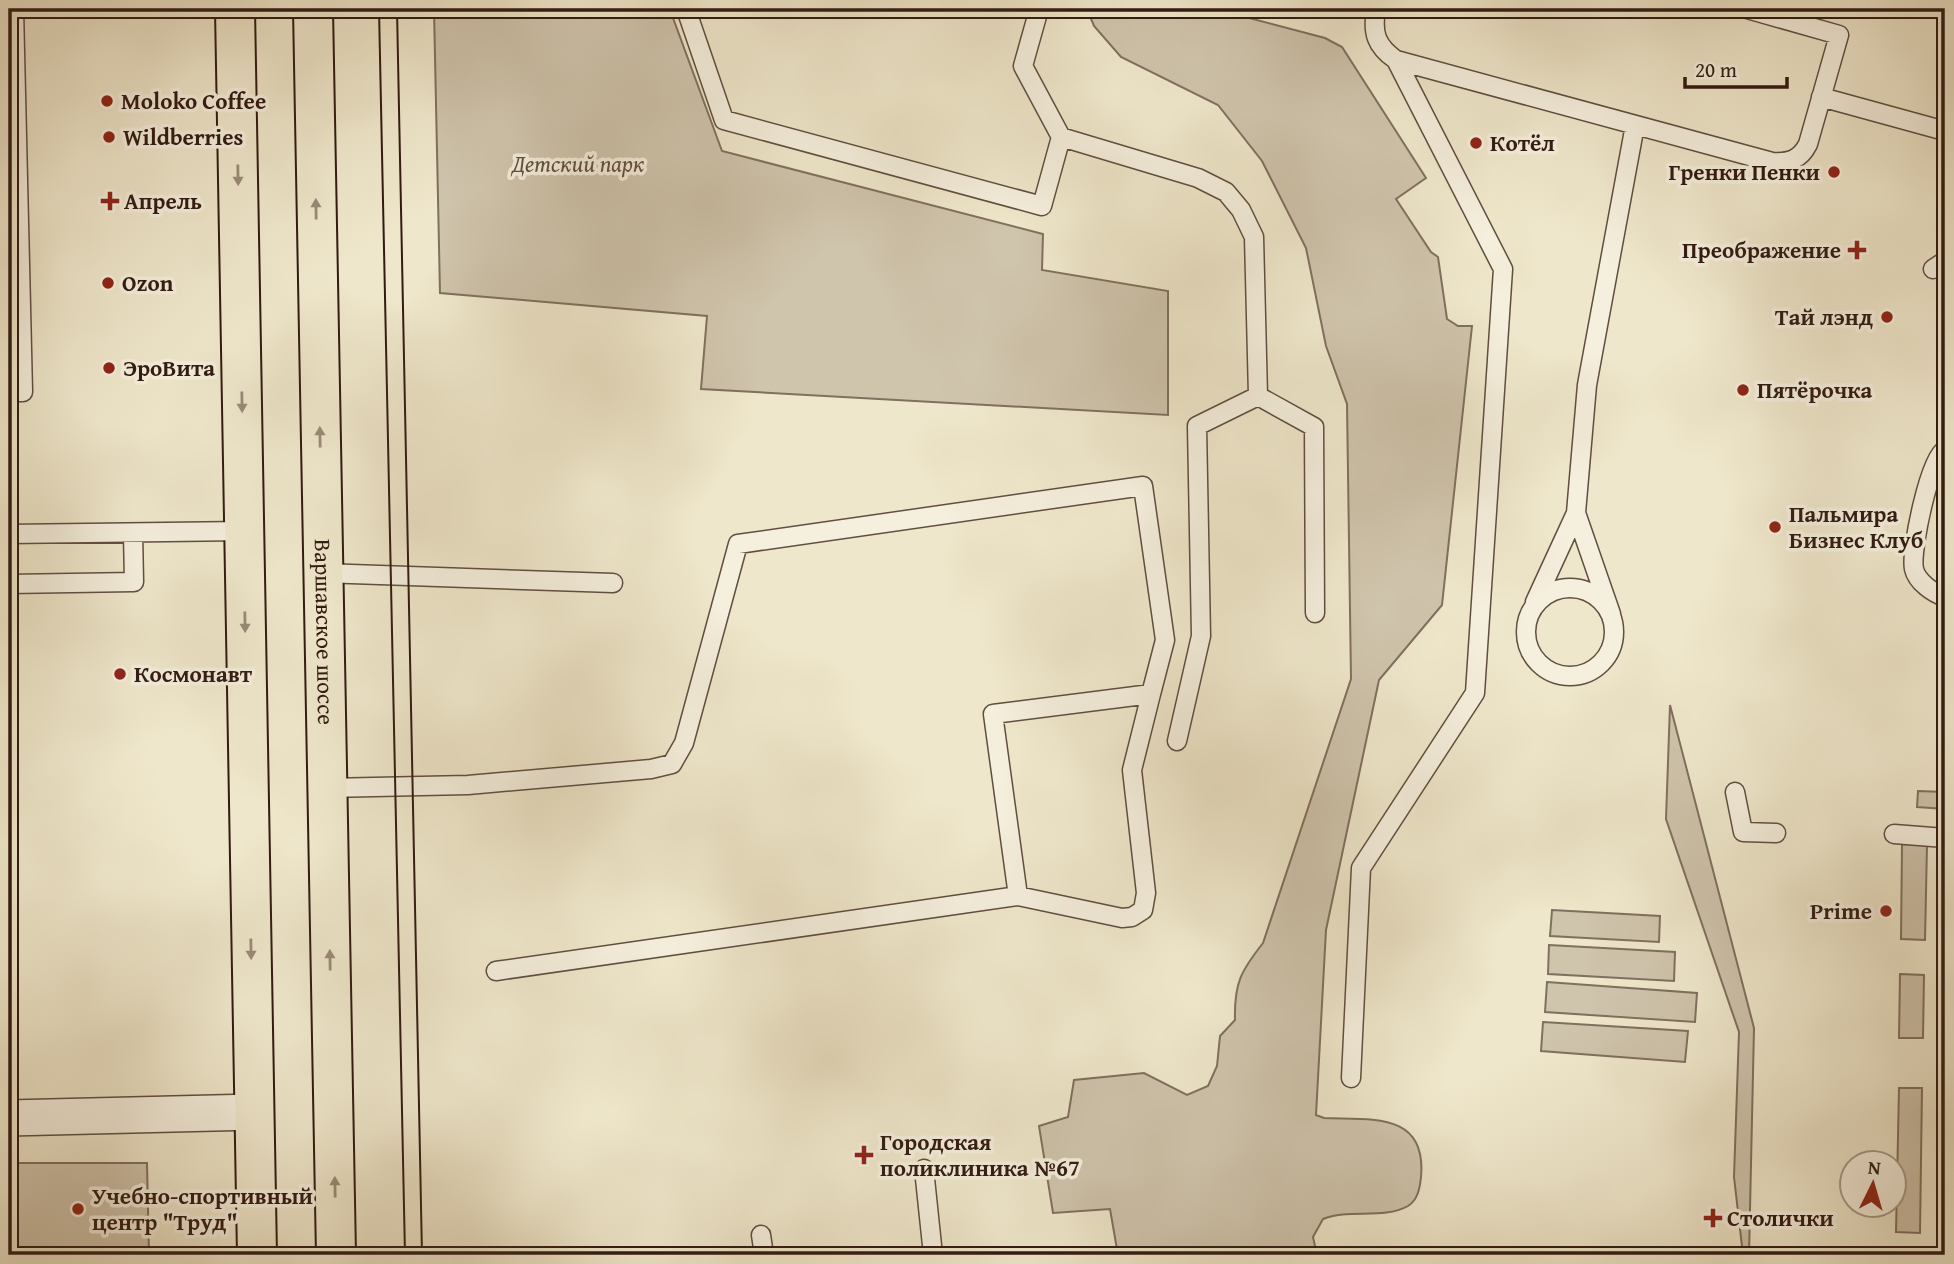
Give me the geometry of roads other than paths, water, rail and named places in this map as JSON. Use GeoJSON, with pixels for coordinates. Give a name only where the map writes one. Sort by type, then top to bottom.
{"type":"FeatureCollection","features":[{"type":"Feature","properties":{"kind":"main road"},"geometry":{"type":"LineString","coordinates":[[235,9],[257,1255]]}},
{"type":"Feature","properties":{"kind":"main road","name":"Варшавское шоссе"},"geometry":{"type":"LineString","coordinates":[[313,9],[337,1255]]}},
{"type":"Feature","properties":{"kind":"street"},"geometry":{"type":"LineString","coordinates":[[9,1118],[255,1112]]}},
{"type":"Feature","properties":{"kind":"lane"},"geometry":{"type":"LineString","coordinates":[[9,392],[23,391],[14,9]]}},
{"type":"Feature","properties":{"kind":"lane"},"geometry":{"type":"LineString","coordinates":[[686,9],[724,120],[1042,206],[1061,137],[1023,66],[1039,9]]}},
{"type":"Feature","properties":{"kind":"lane"},"geometry":{"type":"LineString","coordinates":[[1376,9],[1375,39],[1382,50],[1396,60],[1772,162],[1787,162],[1797,159],[1808,144],[1839,35],[1747,9]]}},
{"type":"Feature","properties":{"kind":"lane"},"geometry":{"type":"LineString","coordinates":[[1352,1078],[1361,868],[1475,693],[1503,269],[1396,60]]}},
{"type":"Feature","properties":{"kind":"lane"},"geometry":{"type":"LineString","coordinates":[[1821,97],[1945,131]]}},
{"type":"Feature","properties":{"kind":"lane"},"geometry":{"type":"LineString","coordinates":[[1576,513],[1615,632],[1610,652],[1597,667],[1579,675],[1559,675],[1542,665],[1530,649],[1526,630],[1531,611],[1576,513],[1587,385],[1635,125]]}},
{"type":"Feature","properties":{"kind":"lane"},"geometry":{"type":"LineString","coordinates":[[1061,137],[1198,178],[1226,192],[1241,210],[1254,237],[1258,396]]}},
{"type":"Feature","properties":{"kind":"lane"},"geometry":{"type":"LineString","coordinates":[[1258,396],[1314,427],[1315,613]]}},
{"type":"Feature","properties":{"kind":"lane"},"geometry":{"type":"LineString","coordinates":[[1177,741],[1201,636],[1197,426],[1258,396]]}},
{"type":"Feature","properties":{"kind":"lane"},"geometry":{"type":"LineString","coordinates":[[1945,450],[1933,464],[1914,554],[1914,570],[1932,593],[1945,597]]}},
{"type":"Feature","properties":{"kind":"lane"},"geometry":{"type":"LineString","coordinates":[[327,788],[468,785],[651,769],[672,764],[684,743],[738,544],[1143,486],[1165,640],[1132,770],[1146,893],[1143,910],[1132,917],[1122,918],[1018,896],[496,971]]}},
{"type":"Feature","properties":{"kind":"lane"},"geometry":{"type":"LineString","coordinates":[[9,534],[244,531]]}},
{"type":"Feature","properties":{"kind":"lane"},"geometry":{"type":"LineString","coordinates":[[9,584],[134,582],[133,533]]}},
{"type":"Feature","properties":{"kind":"lane"},"geometry":{"type":"LineString","coordinates":[[322,573],[613,583]]}},
{"type":"Feature","properties":{"kind":"lane"},"geometry":{"type":"LineString","coordinates":[[1531,611],[1543,596],[1561,588],[1581,588],[1599,598],[1611,614]]}},
{"type":"Feature","properties":{"kind":"lane"},"geometry":{"type":"LineString","coordinates":[[1018,896],[993,714],[1151,694]]}},
{"type":"Feature","properties":{"kind":"lane"},"geometry":{"type":"LineString","coordinates":[[1735,792],[1744,831],[1776,833]]}},
{"type":"Feature","properties":{"kind":"lane"},"geometry":{"type":"LineString","coordinates":[[1894,835],[1945,838]]}},
{"type":"Feature","properties":{"kind":"lane"},"geometry":{"type":"LineString","coordinates":[[923,1169],[933,1255]]}},
{"type":"Feature","properties":{"kind":"lane"},"geometry":{"type":"LineString","coordinates":[[761,1235],[764,1255]]}},
{"type":"Feature","properties":{"kind":"tram line"},"geometry":{"type":"LineString","coordinates":[[379,9],[405,1255]]}},
{"type":"Feature","properties":{"kind":"tram line"},"geometry":{"type":"LineString","coordinates":[[397,9],[422,1255]]}},
{"type":"Feature","properties":{"kind":"place","name":"Moloko Coffee"},"geometry":{"type":"Point","coordinates":[107,101]}},
{"type":"Feature","properties":{"kind":"place","name":"Wildberries"},"geometry":{"type":"Point","coordinates":[109,137]}},
{"type":"Feature","properties":{"kind":"place","name":"Котёл"},"geometry":{"type":"Point","coordinates":[1476,143]}},
{"type":"Feature","properties":{"kind":"place","name":"Гренки Пенки"},"geometry":{"type":"Point","coordinates":[1834,172]}},
{"type":"Feature","properties":{"kind":"place","name":"Апрель"},"geometry":{"type":"Point","coordinates":[110,201]}},
{"type":"Feature","properties":{"kind":"place","name":"Преображение"},"geometry":{"type":"Point","coordinates":[1857,250]}},
{"type":"Feature","properties":{"kind":"place","name":"Ozon"},"geometry":{"type":"Point","coordinates":[108,283]}},
{"type":"Feature","properties":{"kind":"place","name":"Тай лэнд"},"geometry":{"type":"Point","coordinates":[1887,317]}},
{"type":"Feature","properties":{"kind":"place","name":"ЭроВита"},"geometry":{"type":"Point","coordinates":[109,368]}},
{"type":"Feature","properties":{"kind":"place","name":"Пятёрочка"},"geometry":{"type":"Point","coordinates":[1743,390]}},
{"type":"Feature","properties":{"kind":"place","name":"Пальмира Бизнес Клуб"},"geometry":{"type":"Point","coordinates":[1775,527]}},
{"type":"Feature","properties":{"kind":"place","name":"Космонавт"},"geometry":{"type":"Point","coordinates":[120,674]}},
{"type":"Feature","properties":{"kind":"place","name":"Prime"},"geometry":{"type":"Point","coordinates":[1886,911]}},
{"type":"Feature","properties":{"kind":"place","name":"Городская поликлиника №67"},"geometry":{"type":"Point","coordinates":[864,1155]}},
{"type":"Feature","properties":{"kind":"place","name":"Учебно-спортивный центр \"Труд\""},"geometry":{"type":"Point","coordinates":[78,1209]}},
{"type":"Feature","properties":{"kind":"place","name":"Столички"},"geometry":{"type":"Point","coordinates":[1713,1218]}},
{"type":"Feature","properties":{"kind":"park label","name":"Детский парк"},"geometry":{"type":"Point","coordinates":[578,164]}}]}
